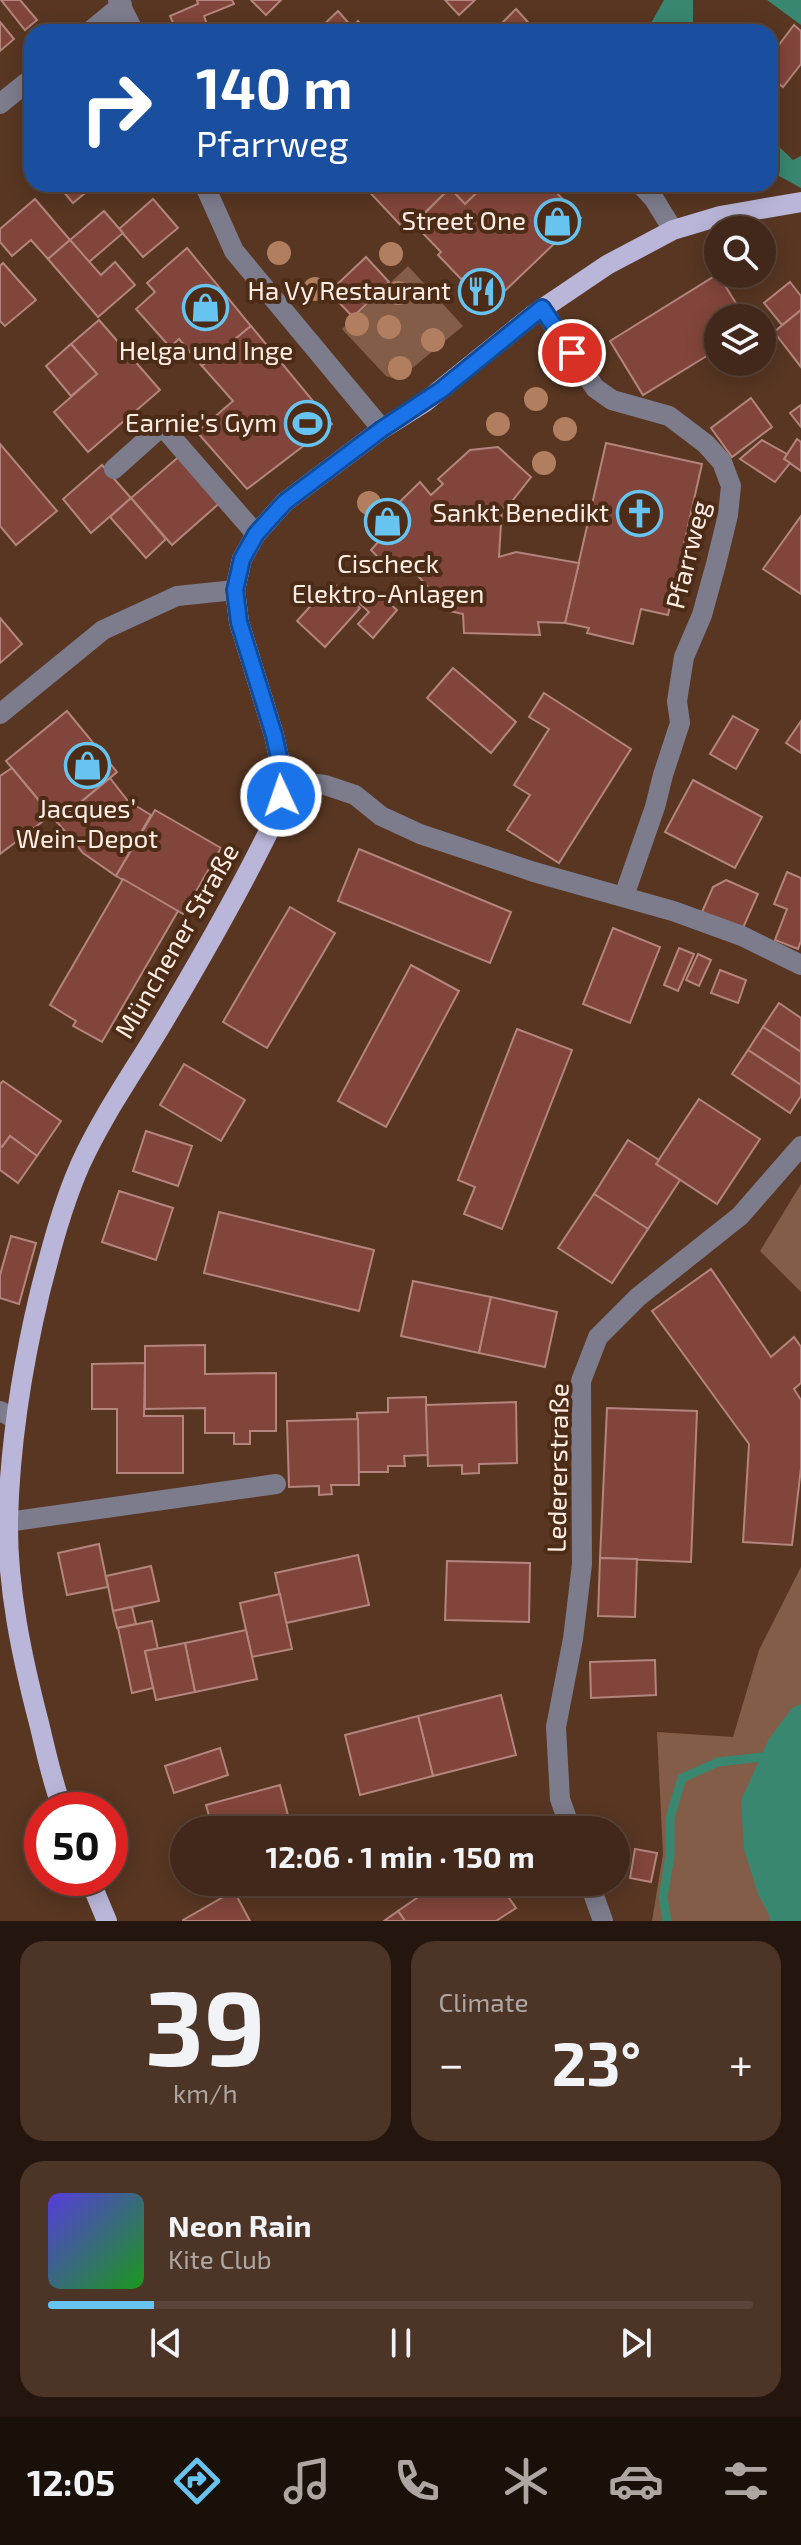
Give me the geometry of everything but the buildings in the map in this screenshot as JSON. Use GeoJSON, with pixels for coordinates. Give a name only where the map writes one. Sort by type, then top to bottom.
{"type":"FeatureCollection","features":[{"type":"Feature","properties":{"kind":"main road","name":"Münchener Straße"},"geometry":{"type":"LineString","coordinates":[[57,1792],[25,1668],[4,1522],[8,1415],[57,1226],[80,1165],[114,1101],[169,1012],[278,812],[284,780],[274,735],[239,622],[235,590],[242,559],[256,534],[285,502],[382,429],[425,402],[542,308],[607,265],[673,230],[720,216],[798,203]]}},
{"type":"Feature","properties":{"kind":"main road"},"geometry":{"type":"LineString","coordinates":[[97,1896],[107,1921]]}},
{"type":"Feature","properties":{"kind":"street"},"geometry":{"type":"LineString","coordinates":[[98,24],[120,3],[130,24]]}},
{"type":"Feature","properties":{"kind":"street"},"geometry":{"type":"LineString","coordinates":[[0,104],[24,84]]}},
{"type":"Feature","properties":{"kind":"street"},"geometry":{"type":"LineString","coordinates":[[208,192],[234,251],[382,429]]}},
{"type":"Feature","properties":{"kind":"street"},"geometry":{"type":"LineString","coordinates":[[647,192],[673,230]]}},
{"type":"Feature","properties":{"kind":"street","name":"Pfarrweg"},"geometry":{"type":"LineString","coordinates":[[542,308],[595,388],[612,400],[669,416],[706,444],[722,462],[731,486],[728,515],[702,615],[684,657],[677,701],[680,723],[624,896]]}},
{"type":"Feature","properties":{"kind":"street"},"geometry":{"type":"LineString","coordinates":[[114,469],[162,426],[256,534]]}},
{"type":"Feature","properties":{"kind":"street"},"geometry":{"type":"LineString","coordinates":[[0,714],[103,630],[177,596],[235,590]]}},
{"type":"Feature","properties":{"kind":"street"},"geometry":{"type":"LineString","coordinates":[[284,780],[325,785],[355,795],[381,816],[420,834],[534,872],[624,896],[742,936],[801,965]]}},
{"type":"Feature","properties":{"kind":"street","name":"Ledererstraße"},"geometry":{"type":"LineString","coordinates":[[566,1816],[560,1799],[556,1727],[573,1639],[582,1564],[581,1381],[598,1337],[638,1297],[740,1216],[801,1146]]}},
{"type":"Feature","properties":{"kind":"street"},"geometry":{"type":"LineString","coordinates":[[4,1522],[276,1484]]}},
{"type":"Feature","properties":{"kind":"street"},"geometry":{"type":"LineString","coordinates":[[594,1896],[603,1921]]}},
{"type":"Feature","properties":{"kind":"shaded area"},"geometry":{"type":"Polygon","coordinates":[[[408,266],[463,326],[398,380],[386,376],[342,329],[408,266]]]}},
{"type":"Feature","properties":{"kind":"shaded area"},"geometry":{"type":"Polygon","coordinates":[[[801,1184],[801,1292],[760,1251],[801,1184]]]}},
{"type":"Feature","properties":{"kind":"shaded area"},"geometry":{"type":"Polygon","coordinates":[[[801,1567],[801,1921],[652,1921],[663,1854],[657,1732],[733,1737],[759,1650],[801,1567]]]}},
{"type":"Feature","properties":{"kind":"water"},"geometry":{"type":"Polygon","coordinates":[[[664,0],[693,0],[693,24],[650,24],[664,0]]]}},
{"type":"Feature","properties":{"kind":"water"},"geometry":{"type":"Polygon","coordinates":[[[767,0],[801,0],[801,25],[767,0]]]}},
{"type":"Feature","properties":{"kind":"water"},"geometry":{"type":"Polygon","coordinates":[[[778,146],[793,160],[801,156],[801,188],[778,175],[778,146]]]}},
{"type":"Feature","properties":{"kind":"water"},"geometry":{"type":"Polygon","coordinates":[[[801,1704],[801,1921],[770,1921],[744,1849],[741,1800],[769,1739],[792,1708],[801,1704]]]}},
{"type":"Feature","properties":{"kind":"waterway"},"geometry":{"type":"LineString","coordinates":[[667,1921],[663,1897],[670,1856],[670,1818],[682,1778],[718,1762],[770,1756]]}},
{"type":"Feature","properties":{"kind":"place","name":"Street One"},"geometry":{"type":"Point","coordinates":[557,221]}},
{"type":"Feature","properties":{"kind":"place","name":"Ha Vy Restaurant"},"geometry":{"type":"Point","coordinates":[482,291]}},
{"type":"Feature","properties":{"kind":"place","name":"Helga und Inge"},"geometry":{"type":"Point","coordinates":[206,308]}},
{"type":"Feature","properties":{"kind":"place","name":"Earnie's Gym"},"geometry":{"type":"Point","coordinates":[308,423]}},
{"type":"Feature","properties":{"kind":"place","name":"Sankt Benedikt"},"geometry":{"type":"Point","coordinates":[640,513]}},
{"type":"Feature","properties":{"kind":"place","name":"Cischeck Elektro-Anlagen"},"geometry":{"type":"Point","coordinates":[388,521]}},
{"type":"Feature","properties":{"kind":"place","name":"Jacques’ Wein-Depot"},"geometry":{"type":"Point","coordinates":[87,766]}},
{"type":"Feature","properties":{"kind":"route"},"geometry":{"type":"LineString","coordinates":[[281,796],[284,780],[274,735],[239,622],[235,590],[242,559],[256,534],[285,502],[382,429],[441,390],[542,308],[572,353]]}}]}
